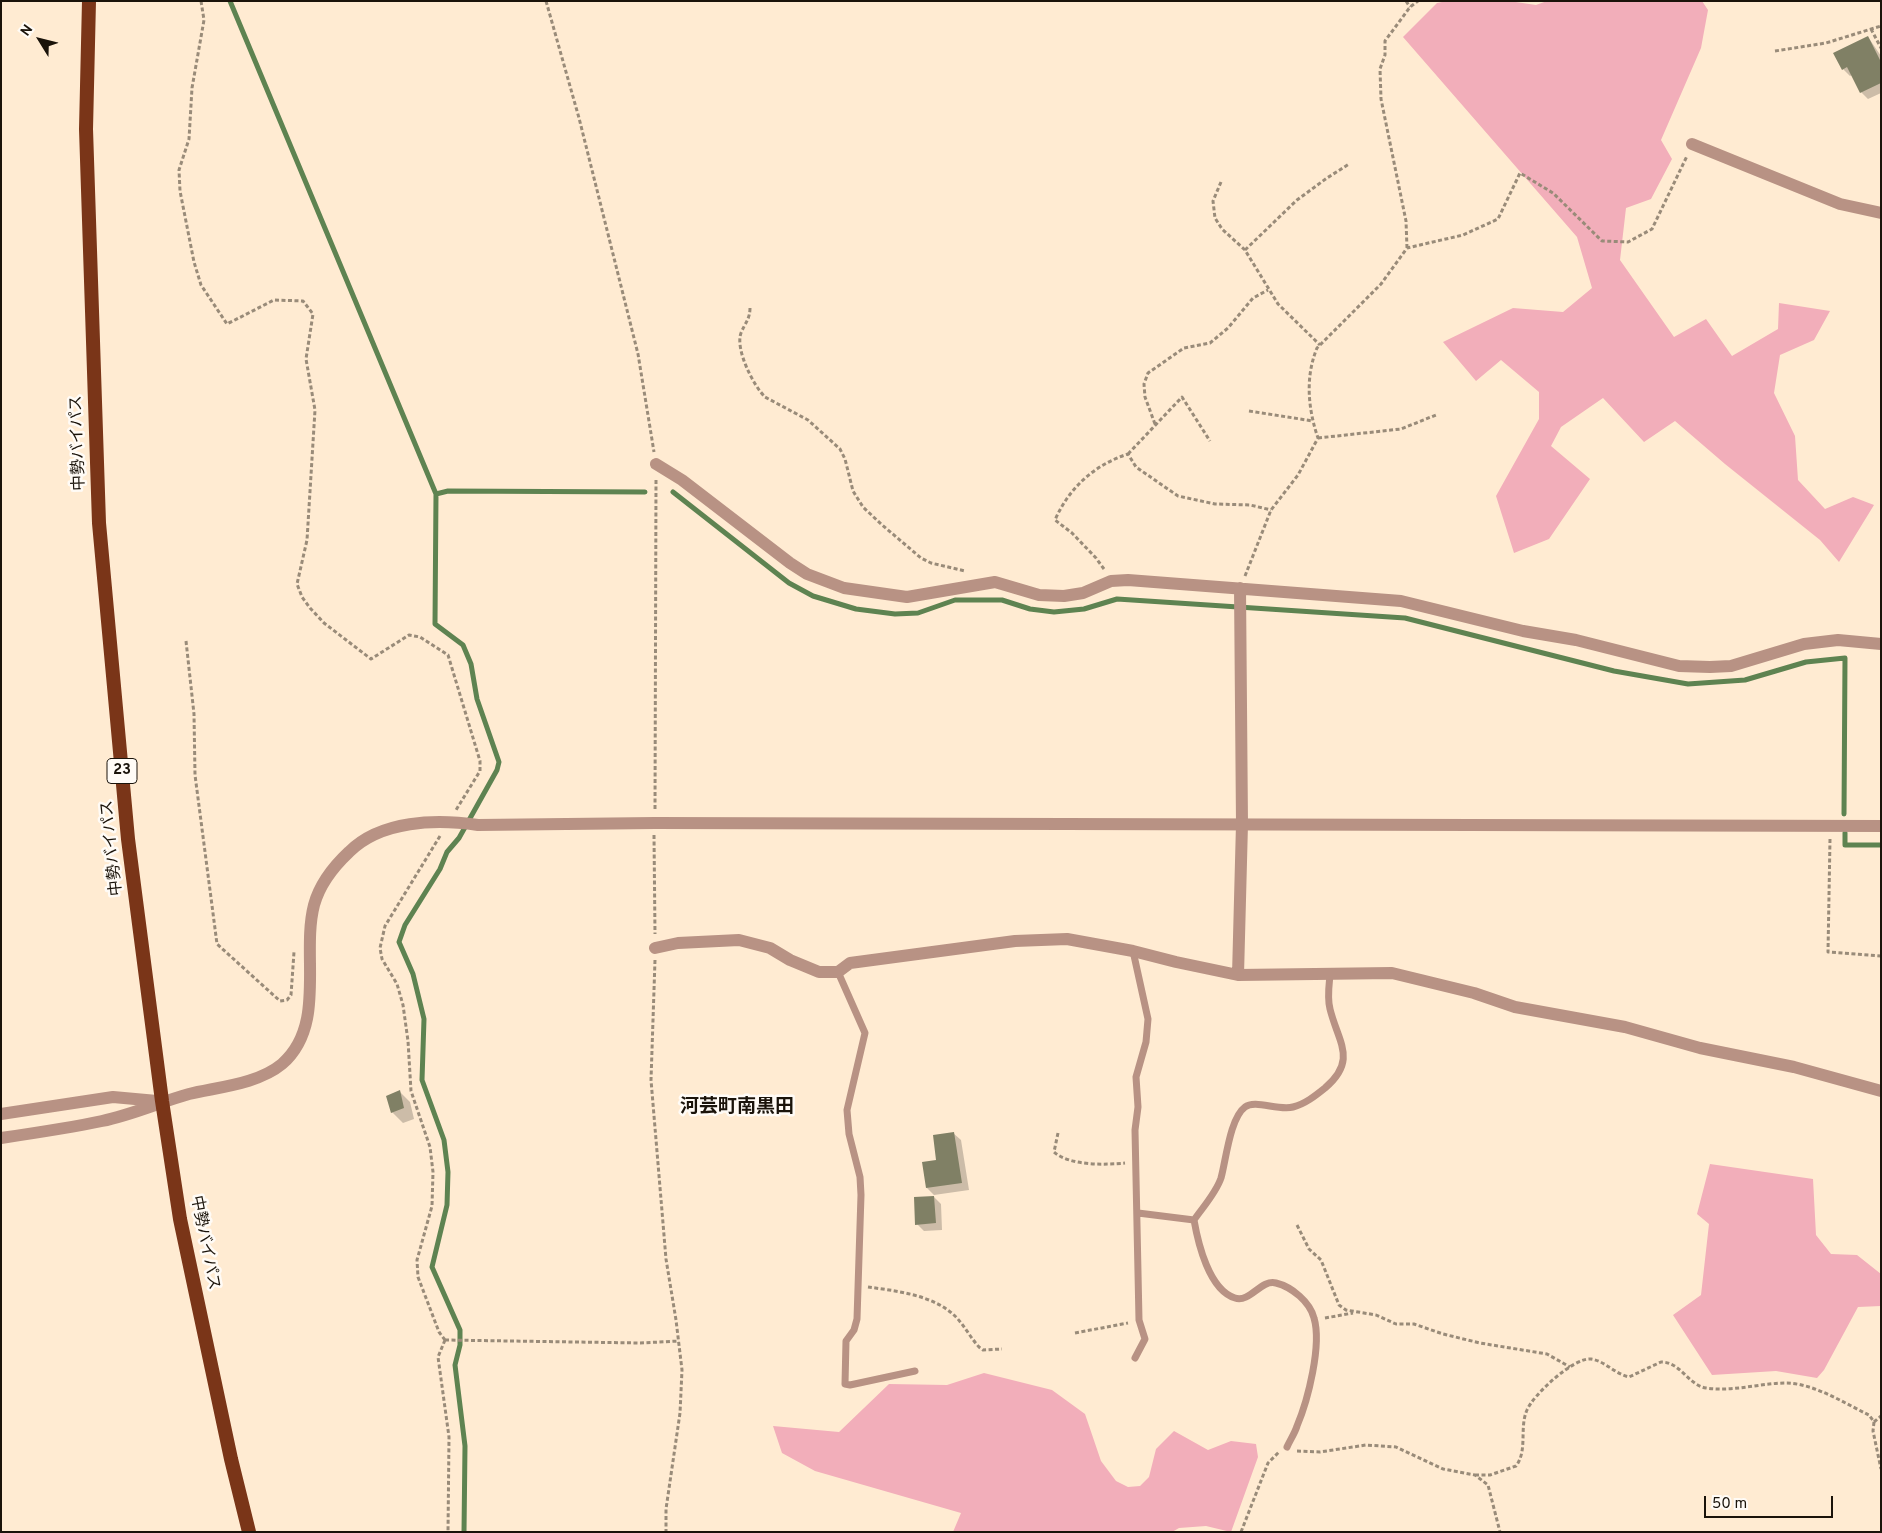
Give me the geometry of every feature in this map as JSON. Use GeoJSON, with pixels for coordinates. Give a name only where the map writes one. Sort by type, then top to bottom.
{"type":"FeatureCollection","features":[{"type":"Feature","properties":{"kind":"highway","name":"中勢バイパス"},"geometry":{"type":"LineString","coordinates":[[89,1],[86,129],[99,523],[128,839],[162,1101],[180,1219],[248,1532]]}},
{"type":"Feature","properties":{"kind":"street"},"geometry":{"type":"LineString","coordinates":[[1692,144],[1840,204],[1881,213]]}},
{"type":"Feature","properties":{"kind":"street"},"geometry":{"type":"LineString","coordinates":[[656,464],[682,480],[801,570],[844,588],[907,597],[995,582],[1039,595],[1064,596],[1083,593],[1109,582],[1128,580],[1241,593],[1401,601],[1523,632],[1576,640],[1679,666],[1710,668],[1730,666],[1804,644],[1838,640],[1881,644]]}},
{"type":"Feature","properties":{"kind":"street"},"geometry":{"type":"LineString","coordinates":[[1238,975],[1242,824],[1241,593]]}},
{"type":"Feature","properties":{"kind":"street"},"geometry":{"type":"LineString","coordinates":[[1,1138],[102,1121],[162,1101],[264,1074],[281,1064],[300,1039],[309,1000],[309,941],[314,904],[324,880],[357,844],[373,834],[411,825],[449,821],[478,825],[656,823],[1881,826]]}},
{"type":"Feature","properties":{"kind":"street"},"geometry":{"type":"LineString","coordinates":[[655,948],[678,943],[739,940],[770,948],[807,968],[830,974],[838,972],[850,963],[1045,938],[1067,938],[1238,975],[1392,973],[1474,993],[1515,1007],[1625,1027],[1700,1048],[1794,1067],[1881,1091]]}},
{"type":"Feature","properties":{"kind":"street"},"geometry":{"type":"LineString","coordinates":[[1,1114],[114,1097],[162,1101]]}},
{"type":"Feature","properties":{"kind":"lane"},"geometry":{"type":"LineString","coordinates":[[1133,951],[1148,1019],[1146,1042],[1136,1076],[1138,1107],[1135,1130],[1138,1213],[1136,1252],[1140,1320],[1145,1339],[1135,1358]]}},
{"type":"Feature","properties":{"kind":"lane"},"geometry":{"type":"LineString","coordinates":[[838,972],[865,1033],[847,1110],[860,1186],[857,1319],[854,1330],[846,1341],[845,1384],[850,1385],[915,1371]]}},
{"type":"Feature","properties":{"kind":"lane"},"geometry":{"type":"LineString","coordinates":[[1287,1447],[1297,1428],[1312,1373],[1316,1338],[1314,1318],[1297,1293],[1280,1284],[1267,1284],[1243,1298],[1236,1298],[1228,1294],[1213,1279],[1194,1220],[1220,1179],[1235,1124],[1243,1108],[1253,1104],[1284,1109],[1296,1106],[1320,1092],[1334,1080],[1341,1069],[1344,1050],[1329,1008],[1330,975]]}},
{"type":"Feature","properties":{"kind":"lane"},"geometry":{"type":"LineString","coordinates":[[1138,1213],[1194,1220]]}},
{"type":"Feature","properties":{"kind":"path"},"geometry":{"type":"LineString","coordinates":[[201,1],[204,20],[192,88],[189,139],[178,170],[180,191],[194,262],[201,285],[226,324],[274,300],[303,301],[313,314],[306,359],[315,410],[307,540],[298,584],[302,597],[324,623],[371,659],[409,635],[420,637],[448,655],[480,761],[480,770],[385,926],[380,948],[382,958],[397,984],[403,1005],[408,1041],[411,1091],[430,1147],[433,1172],[432,1206],[417,1260],[418,1277],[439,1332],[445,1340]]}},
{"type":"Feature","properties":{"kind":"path"},"geometry":{"type":"LineString","coordinates":[[546,1],[579,118],[638,354],[656,464],[656,823],[653,876],[655,948],[651,1080],[666,1259],[682,1370],[680,1413],[666,1509],[666,1532]]}},
{"type":"Feature","properties":{"kind":"path"},"geometry":{"type":"LineString","coordinates":[[1406,1],[1410,7]]}},
{"type":"Feature","properties":{"kind":"path"},"geometry":{"type":"LineString","coordinates":[[1241,593],[1271,510],[1298,475],[1318,438],[1313,421],[1310,383],[1312,359],[1320,345],[1381,284],[1407,248],[1406,221],[1381,99],[1380,70],[1385,55],[1385,41],[1410,7],[1418,1]]}},
{"type":"Feature","properties":{"kind":"path"},"geometry":{"type":"LineString","coordinates":[[1775,51],[1826,43],[1881,26]]}},
{"type":"Feature","properties":{"kind":"path"},"geometry":{"type":"LineString","coordinates":[[1871,28],[1881,48]]}},
{"type":"Feature","properties":{"kind":"path"},"geometry":{"type":"LineString","coordinates":[[1407,248],[1463,235],[1498,219],[1520,173],[1553,193],[1602,240],[1628,242],[1652,229],[1692,144]]}},
{"type":"Feature","properties":{"kind":"path"},"geometry":{"type":"LineString","coordinates":[[1245,250],[1297,200],[1326,178],[1349,164]]}},
{"type":"Feature","properties":{"kind":"path"},"geometry":{"type":"LineString","coordinates":[[1221,182],[1213,202],[1215,218],[1222,229],[1245,250],[1268,290],[1288,315],[1320,345]]}},
{"type":"Feature","properties":{"kind":"path"},"geometry":{"type":"LineString","coordinates":[[1155,424],[1145,397],[1144,384],[1148,373],[1184,348],[1210,343],[1228,328],[1253,298],[1268,290]]}},
{"type":"Feature","properties":{"kind":"path"},"geometry":{"type":"LineString","coordinates":[[750,308],[750,318],[740,334],[739,344],[743,358],[759,391],[765,397],[808,420],[840,449],[845,459],[853,491],[863,507],[881,524],[921,558],[931,563],[967,572]]}},
{"type":"Feature","properties":{"kind":"path"},"geometry":{"type":"LineString","coordinates":[[1109,582],[1096,558],[1072,533],[1055,520],[1076,486],[1082,479],[1114,459],[1128,454],[1182,397],[1210,441]]}},
{"type":"Feature","properties":{"kind":"path"},"geometry":{"type":"LineString","coordinates":[[1249,411],[1313,421]]}},
{"type":"Feature","properties":{"kind":"path"},"geometry":{"type":"LineString","coordinates":[[1318,438],[1401,429],[1436,415]]}},
{"type":"Feature","properties":{"kind":"path"},"geometry":{"type":"LineString","coordinates":[[1128,454],[1136,467],[1178,496],[1216,504],[1250,505],[1271,510]]}},
{"type":"Feature","properties":{"kind":"path"},"geometry":{"type":"LineString","coordinates":[[186,641],[194,714],[195,775],[217,944],[280,1001],[287,1000],[291,995],[294,944],[309,941]]}},
{"type":"Feature","properties":{"kind":"path"},"geometry":{"type":"LineString","coordinates":[[1830,826],[1828,952],[1881,956]]}},
{"type":"Feature","properties":{"kind":"path"},"geometry":{"type":"LineString","coordinates":[[1058,1133],[1054,1152],[1071,1161],[1119,1164],[1136,1162]]}},
{"type":"Feature","properties":{"kind":"path"},"geometry":{"type":"LineString","coordinates":[[1297,1225],[1309,1248],[1321,1260],[1339,1305],[1353,1313]]}},
{"type":"Feature","properties":{"kind":"path"},"geometry":{"type":"LineString","coordinates":[[857,1285],[892,1290],[942,1305],[956,1317],[983,1350],[1002,1348]]}},
{"type":"Feature","properties":{"kind":"path"},"geometry":{"type":"LineString","coordinates":[[1314,1318],[1353,1313],[1376,1315],[1396,1324],[1414,1324],[1442,1334],[1510,1349],[1547,1354],[1570,1367]]}},
{"type":"Feature","properties":{"kind":"path"},"geometry":{"type":"LineString","coordinates":[[1075,1333],[1140,1320]]}},
{"type":"Feature","properties":{"kind":"path"},"geometry":{"type":"LineString","coordinates":[[445,1340],[640,1343],[679,1341]]}},
{"type":"Feature","properties":{"kind":"path"},"geometry":{"type":"LineString","coordinates":[[445,1340],[438,1357],[449,1437],[448,1532]]}},
{"type":"Feature","properties":{"kind":"path"},"geometry":{"type":"LineString","coordinates":[[1241,1532],[1268,1463],[1287,1447],[1295,1451],[1309,1453],[1366,1445],[1396,1447],[1443,1469],[1475,1474],[1490,1475],[1516,1466],[1521,1456],[1527,1410],[1545,1387],[1570,1367],[1585,1359],[1592,1359],[1616,1373],[1629,1377],[1661,1362],[1667,1362],[1674,1365],[1696,1384],[1705,1388],[1733,1389],[1786,1383],[1800,1385],[1869,1415],[1874,1422]]}},
{"type":"Feature","properties":{"kind":"path"},"geometry":{"type":"LineString","coordinates":[[1881,1416],[1874,1422],[1873,1430],[1881,1469]]}},
{"type":"Feature","properties":{"kind":"path"},"geometry":{"type":"LineString","coordinates":[[1475,1474],[1488,1485],[1500,1532]]}},
{"type":"Feature","properties":{"kind":"shaded area"},"geometry":{"type":"Polygon","coordinates":[[[1447,1],[1509,1],[1536,5],[1547,1],[1702,1],[1708,10],[1701,48],[1661,140],[1672,159],[1651,199],[1626,208],[1620,260],[1674,337],[1706,319],[1732,356],[1778,329],[1779,303],[1830,311],[1814,340],[1780,355],[1774,393],[1795,436],[1798,480],[1825,509],[1853,497],[1874,505],[1839,562],[1820,540],[1725,464],[1675,421],[1644,442],[1603,398],[1561,427],[1551,446],[1590,479],[1549,539],[1514,553],[1496,496],[1539,419],[1539,392],[1501,360],[1476,381],[1443,342],[1513,308],[1563,312],[1592,288],[1577,237],[1403,37],[1437,3],[1447,1]]]}},
{"type":"Feature","properties":{"kind":"shaded area"},"geometry":{"type":"Polygon","coordinates":[[[1710,1164],[1813,1179],[1816,1235],[1831,1254],[1857,1255],[1881,1274],[1881,1306],[1858,1307],[1824,1370],[1817,1378],[1776,1371],[1712,1375],[1673,1315],[1701,1295],[1709,1224],[1697,1214],[1710,1164]]]}},
{"type":"Feature","properties":{"kind":"shaded area"},"geometry":{"type":"Polygon","coordinates":[[[984,1373],[1052,1390],[1085,1414],[1101,1461],[1116,1481],[1128,1487],[1140,1486],[1149,1477],[1156,1449],[1174,1431],[1208,1450],[1231,1441],[1256,1444],[1258,1457],[1231,1532],[1206,1526],[1179,1528],[1172,1532],[953,1532],[961,1513],[815,1471],[782,1453],[773,1426],[839,1432],[889,1384],[947,1385],[984,1373]]]}},
{"type":"Feature","properties":{"kind":"building"},"geometry":{"type":"Polygon","coordinates":[[[1868,36],[1881,62],[1881,83],[1860,93],[1847,67],[1842,70],[1833,53],[1868,36]]]}},
{"type":"Feature","properties":{"kind":"building"},"geometry":{"type":"Polygon","coordinates":[[[400,1090],[404,1108],[391,1113],[386,1096],[400,1090]]]}},
{"type":"Feature","properties":{"kind":"building"},"geometry":{"type":"Polygon","coordinates":[[[954,1132],[962,1183],[926,1188],[922,1162],[936,1160],[933,1135],[954,1132]]]}},
{"type":"Feature","properties":{"kind":"building"},"geometry":{"type":"Polygon","coordinates":[[[934,1196],[936,1223],[915,1225],[914,1197],[934,1196]]]}},
{"type":"Feature","properties":{"kind":"waterway"},"geometry":{"type":"LineString","coordinates":[[230,1],[436,494],[435,624],[463,645],[471,664],[477,699],[499,762],[497,770],[459,838],[447,852],[440,869],[405,925],[399,942],[413,974],[424,1019],[422,1080],[444,1140],[448,1172],[447,1205],[432,1267],[460,1330],[460,1345],[455,1365],[465,1446],[464,1532]]}},
{"type":"Feature","properties":{"kind":"waterway"},"geometry":{"type":"LineString","coordinates":[[436,494],[448,491],[645,492]]}},
{"type":"Feature","properties":{"kind":"waterway"},"geometry":{"type":"LineString","coordinates":[[673,492],[789,583],[813,596],[856,609],[895,614],[918,613],[955,600],[1002,600],[1030,609],[1054,612],[1084,609],[1117,599],[1405,618],[1614,671],[1688,684],[1745,680],[1806,662],[1845,658],[1844,814]]}},
{"type":"Feature","properties":{"kind":"waterway"},"geometry":{"type":"LineString","coordinates":[[1845,833],[1845,845],[1881,845]]}},
{"type":"Feature","properties":{"kind":"district","name":"河芸町南黒田"},"geometry":{"type":"Point","coordinates":[737,1108]}}]}
